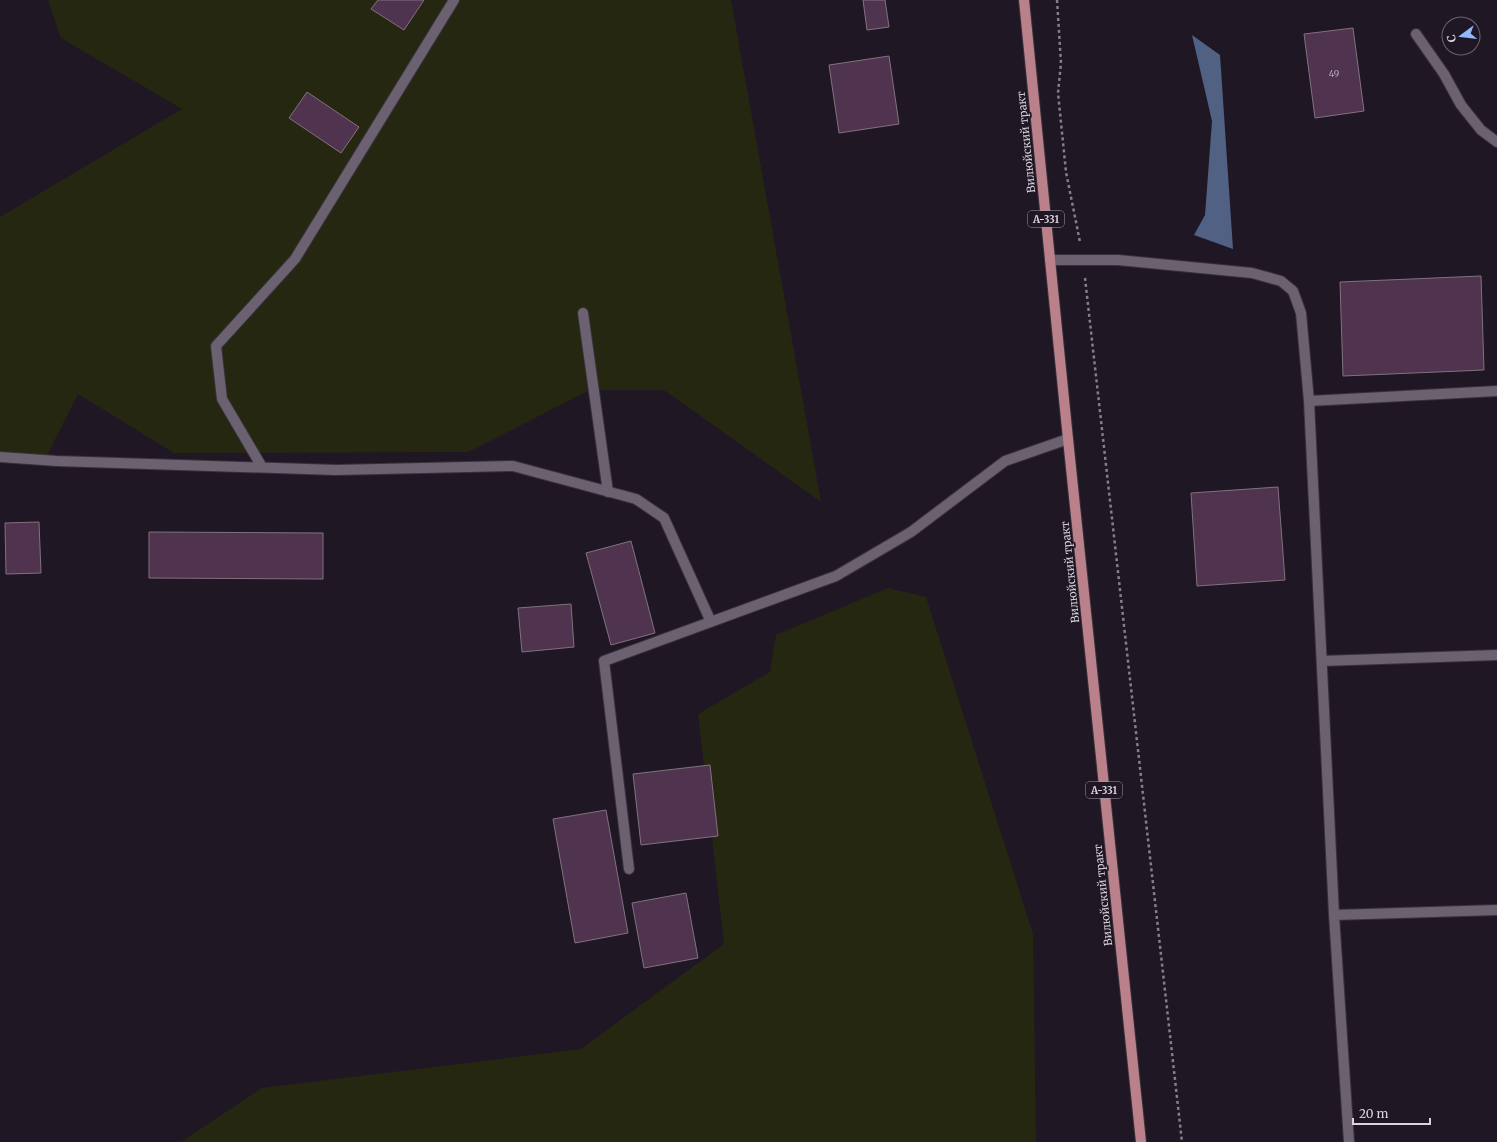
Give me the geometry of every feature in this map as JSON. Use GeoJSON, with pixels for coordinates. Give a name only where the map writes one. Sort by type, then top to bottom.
{"type":"FeatureCollection","features":[{"type":"Feature","properties":{"kind":"main road","name":"Вилюйский тракт"},"geometry":{"type":"LineString","coordinates":[[1024,0],[1141,1142]]}},
{"type":"Feature","properties":{"kind":"street"},"geometry":{"type":"LineString","coordinates":[[262,468],[222,399],[216,346],[295,259],[454,0]]}},
{"type":"Feature","properties":{"kind":"street"},"geometry":{"type":"LineString","coordinates":[[1416,34],[1444,74],[1461,105],[1482,130],[1497,142]]}},
{"type":"Feature","properties":{"kind":"street"},"geometry":{"type":"LineString","coordinates":[[1050,260],[1118,260],[1252,273],[1281,281],[1293,292],[1301,314],[1310,401],[1334,915],[1349,1142]]}},
{"type":"Feature","properties":{"kind":"street"},"geometry":{"type":"LineString","coordinates":[[583,313],[608,492]]}},
{"type":"Feature","properties":{"kind":"street"},"geometry":{"type":"LineString","coordinates":[[1310,401],[1497,392]]}},
{"type":"Feature","properties":{"kind":"street"},"geometry":{"type":"LineString","coordinates":[[628,870],[604,661],[836,576],[911,532],[1005,461],[1068,439]]}},
{"type":"Feature","properties":{"kind":"street"},"geometry":{"type":"LineString","coordinates":[[0,457],[336,470],[513,466],[636,499],[664,518],[711,622]]}},
{"type":"Feature","properties":{"kind":"street"},"geometry":{"type":"LineString","coordinates":[[1322,661],[1497,655]]}},
{"type":"Feature","properties":{"kind":"street"},"geometry":{"type":"LineString","coordinates":[[1334,915],[1497,910]]}},
{"type":"Feature","properties":{"kind":"path"},"geometry":{"type":"LineString","coordinates":[[1057,0],[1061,63],[1058,93],[1066,172],[1083,260],[1182,1142]]}},
{"type":"Feature","properties":{"kind":"green space"},"geometry":{"type":"Polygon","coordinates":[[[48,0],[731,0],[821,502],[664,390],[590,390],[468,452],[174,453],[78,394],[43,463],[0,451],[0,217],[182,109],[61,38],[48,0]]]}},
{"type":"Feature","properties":{"kind":"green space"},"geometry":{"type":"Polygon","coordinates":[[[888,588],[926,597],[1033,934],[1036,1142],[181,1142],[262,1088],[581,1049],[724,944],[698,714],[770,672],[776,635],[888,588]]]}},
{"type":"Feature","properties":{"kind":"water"},"geometry":{"type":"Polygon","coordinates":[[[1192,35],[1220,55],[1233,249],[1194,235],[1205,215],[1212,121],[1192,35]]]}},
{"type":"Feature","properties":{"kind":"building"},"geometry":{"type":"Polygon","coordinates":[[[378,0],[424,0],[404,30],[371,9],[378,0]]]}},
{"type":"Feature","properties":{"kind":"building"},"geometry":{"type":"Polygon","coordinates":[[[863,0],[885,0],[889,27],[867,30],[863,0]]]}},
{"type":"Feature","properties":{"kind":"building"},"geometry":{"type":"Polygon","coordinates":[[[1353,28],[1364,111],[1315,118],[1304,34],[1353,28]]]}},
{"type":"Feature","properties":{"kind":"building"},"geometry":{"type":"Polygon","coordinates":[[[889,56],[899,124],[839,133],[829,65],[889,56]]]}},
{"type":"Feature","properties":{"kind":"building"},"geometry":{"type":"Polygon","coordinates":[[[307,92],[359,127],[341,153],[289,118],[307,92]]]}},
{"type":"Feature","properties":{"kind":"building"},"geometry":{"type":"Polygon","coordinates":[[[1481,276],[1484,370],[1343,376],[1340,282],[1481,276]]]}},
{"type":"Feature","properties":{"kind":"building"},"geometry":{"type":"Polygon","coordinates":[[[1278,487],[1285,580],[1197,586],[1191,493],[1278,487]]]}},
{"type":"Feature","properties":{"kind":"building"},"geometry":{"type":"Polygon","coordinates":[[[39,522],[41,573],[6,574],[5,523],[39,522]]]}},
{"type":"Feature","properties":{"kind":"building"},"geometry":{"type":"Polygon","coordinates":[[[149,532],[323,533],[323,579],[149,578],[149,532]]]}},
{"type":"Feature","properties":{"kind":"building"},"geometry":{"type":"Polygon","coordinates":[[[631,541],[655,633],[611,645],[586,553],[631,541]]]}},
{"type":"Feature","properties":{"kind":"building"},"geometry":{"type":"Polygon","coordinates":[[[571,604],[574,647],[522,652],[518,608],[571,604]]]}},
{"type":"Feature","properties":{"kind":"building"},"geometry":{"type":"Polygon","coordinates":[[[710,765],[718,836],[641,845],[633,774],[710,765]]]}},
{"type":"Feature","properties":{"kind":"building"},"geometry":{"type":"Polygon","coordinates":[[[606,810],[628,933],[575,943],[553,819],[606,810]]]}},
{"type":"Feature","properties":{"kind":"building"},"geometry":{"type":"Polygon","coordinates":[[[686,893],[698,958],[644,968],[632,903],[686,893]]]}}]}
